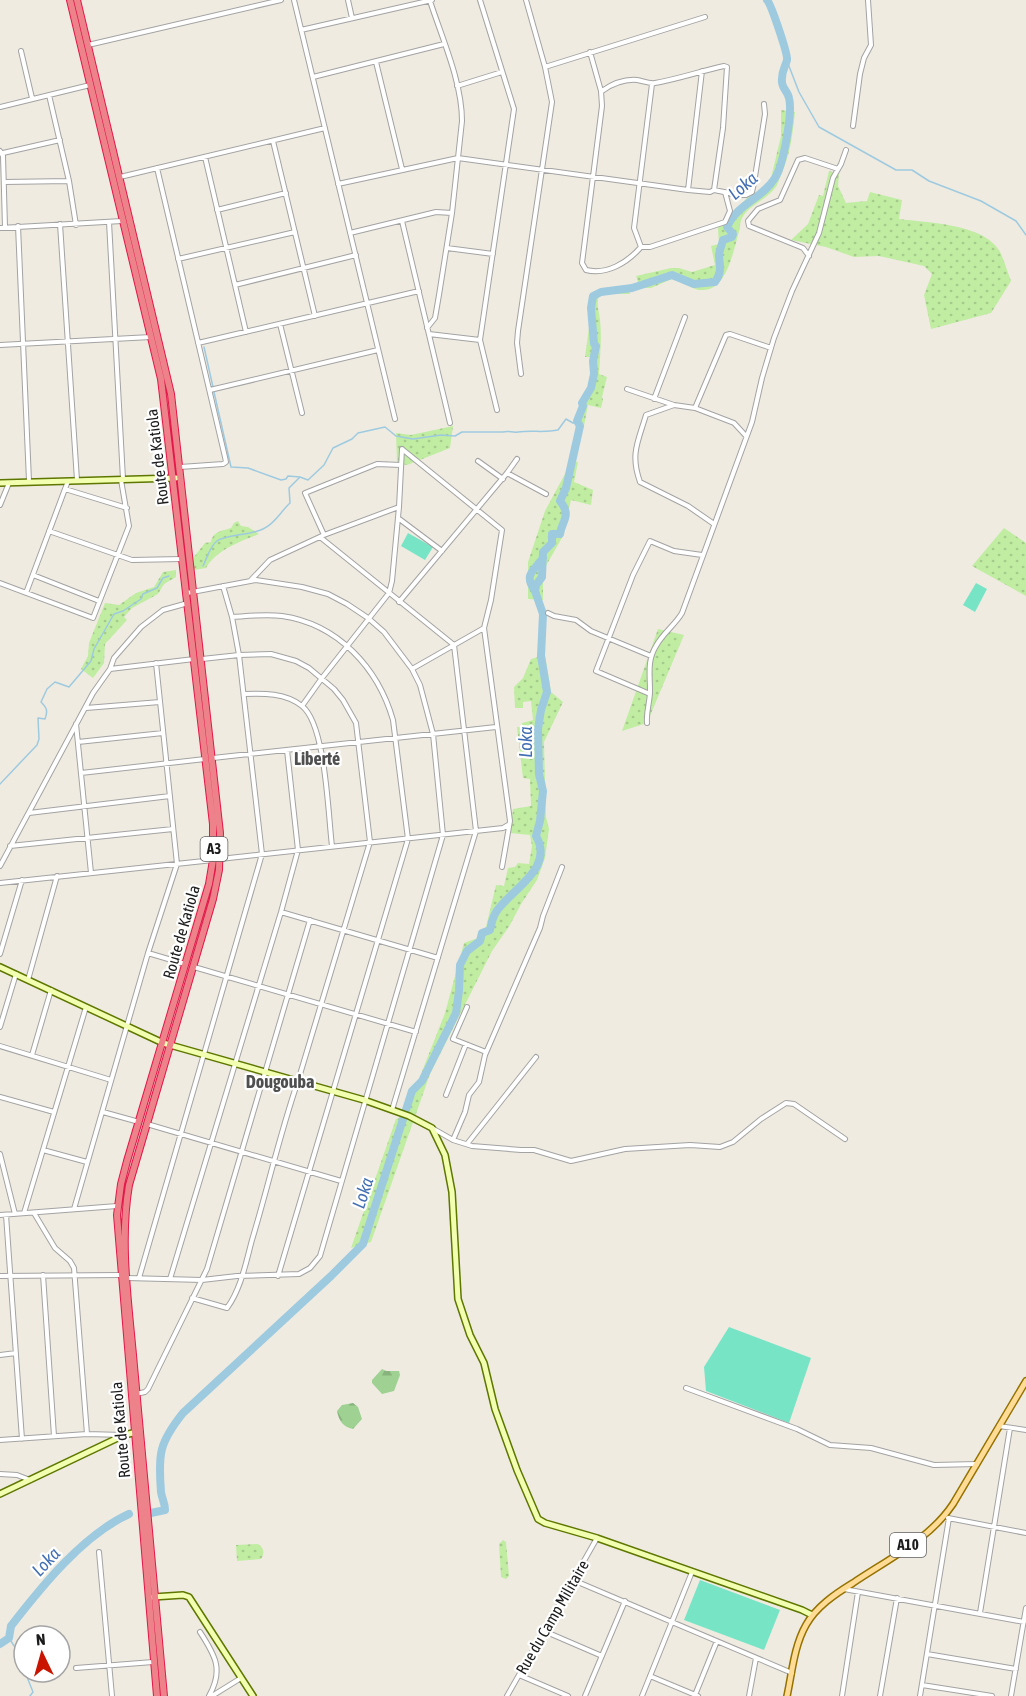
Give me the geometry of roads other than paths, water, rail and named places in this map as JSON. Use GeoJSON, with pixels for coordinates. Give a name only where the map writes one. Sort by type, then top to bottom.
{"type":"FeatureCollection","features":[{"type":"Feature","properties":{"kind":"highway","name":"Route de Katiola"},"geometry":{"type":"LineString","coordinates":[[70,0],[151,337],[166,410],[183,559],[202,659],[217,860],[166,1044],[126,1161],[117,1206],[136,1394],[137,1432]]}},
{"type":"Feature","properties":{"kind":"highway","name":"Route de Katiola"},"geometry":{"type":"LineString","coordinates":[[77,0],[165,367],[180,467],[191,593],[188,603],[209,759]]}},
{"type":"Feature","properties":{"kind":"highway","name":"Route de Katiola"},"geometry":{"type":"LineString","coordinates":[[164,1696],[151,1598],[124,1276],[124,1215],[129,1185],[147,1124],[166,1044]]}},
{"type":"Feature","properties":{"kind":"highway","name":"Route de Katiola"},"geometry":{"type":"LineString","coordinates":[[151,1598],[156,1696]]}},
{"type":"Feature","properties":{"kind":"main road","name":"A10"},"geometry":{"type":"LineString","coordinates":[[787,1696],[798,1642],[812,1615],[843,1589],[947,1517],[1026,1381]]}},
{"type":"Feature","properties":{"kind":"street"},"geometry":{"type":"LineString","coordinates":[[88,46],[281,0]]}},
{"type":"Feature","properties":{"kind":"street"},"geometry":{"type":"LineString","coordinates":[[294,0],[395,418]]}},
{"type":"Feature","properties":{"kind":"street"},"geometry":{"type":"LineString","coordinates":[[348,0],[352,18]]}},
{"type":"Feature","properties":{"kind":"street"},"geometry":{"type":"LineString","coordinates":[[397,0],[399,7]]}},
{"type":"Feature","properties":{"kind":"street"},"geometry":{"type":"LineString","coordinates":[[301,30],[432,0],[462,108],[447,248],[435,318],[427,328]]}},
{"type":"Feature","properties":{"kind":"street"},"geometry":{"type":"LineString","coordinates":[[480,0],[514,107],[480,340],[497,410]]}},
{"type":"Feature","properties":{"kind":"street"},"geometry":{"type":"LineString","coordinates":[[521,374],[517,343],[518,331],[552,102],[545,67],[526,0]]}},
{"type":"Feature","properties":{"kind":"street"},"geometry":{"type":"LineString","coordinates":[[853,126],[860,74],[864,58],[871,45],[868,0]]}},
{"type":"Feature","properties":{"kind":"street"},"geometry":{"type":"LineString","coordinates":[[545,67],[705,17]]}},
{"type":"Feature","properties":{"kind":"street"},"geometry":{"type":"LineString","coordinates":[[313,78],[444,44]]}},
{"type":"Feature","properties":{"kind":"street"},"geometry":{"type":"LineString","coordinates":[[21,51],[32,99]]}},
{"type":"Feature","properties":{"kind":"street"},"geometry":{"type":"LineString","coordinates":[[590,52],[602,91],[602,106],[582,263],[586,270],[594,272],[609,269],[625,262],[641,247],[650,248],[725,222],[730,211],[725,192]]}},
{"type":"Feature","properties":{"kind":"street"},"geometry":{"type":"LineString","coordinates":[[376,63],[402,169]]}},
{"type":"Feature","properties":{"kind":"street"},"geometry":{"type":"LineString","coordinates":[[602,91],[610,85],[623,81],[636,80],[652,84],[727,67],[714,190]]}},
{"type":"Feature","properties":{"kind":"street"},"geometry":{"type":"LineString","coordinates":[[688,190],[702,71]]}},
{"type":"Feature","properties":{"kind":"street"},"geometry":{"type":"LineString","coordinates":[[457,86],[502,72]]}},
{"type":"Feature","properties":{"kind":"street"},"geometry":{"type":"LineString","coordinates":[[641,247],[633,228],[652,84]]}},
{"type":"Feature","properties":{"kind":"street"},"geometry":{"type":"LineString","coordinates":[[0,107],[90,85]]}},
{"type":"Feature","properties":{"kind":"street"},"geometry":{"type":"LineString","coordinates":[[49,94],[69,181],[76,225]]}},
{"type":"Feature","properties":{"kind":"street"},"geometry":{"type":"LineString","coordinates":[[338,184],[458,158],[688,190],[710,192],[714,190],[746,195],[752,192],[765,114],[764,104]]}},
{"type":"Feature","properties":{"kind":"street"},"geometry":{"type":"LineString","coordinates":[[120,177],[325,128]]}},
{"type":"Feature","properties":{"kind":"street"},"geometry":{"type":"LineString","coordinates":[[60,140],[1,152],[4,182],[2,227],[122,221]]}},
{"type":"Feature","properties":{"kind":"street"},"geometry":{"type":"LineString","coordinates":[[273,141],[315,316]]}},
{"type":"Feature","properties":{"kind":"street"},"geometry":{"type":"LineString","coordinates":[[646,723],[646,708],[650,694],[648,674],[651,656],[661,638],[682,613],[752,422],[771,348],[792,291],[819,233],[833,178],[846,150]]}},
{"type":"Feature","properties":{"kind":"street"},"geometry":{"type":"LineString","coordinates":[[205,157],[246,332]]}},
{"type":"Feature","properties":{"kind":"street"},"geometry":{"type":"LineString","coordinates":[[809,257],[803,248],[749,226],[748,221],[758,209],[780,200],[798,160],[805,158],[838,169]]}},
{"type":"Feature","properties":{"kind":"street"},"geometry":{"type":"LineString","coordinates":[[157,168],[226,462],[223,465],[180,467]]}},
{"type":"Feature","properties":{"kind":"street"},"geometry":{"type":"LineString","coordinates":[[4,182],[69,181]]}},
{"type":"Feature","properties":{"kind":"street"},"geometry":{"type":"LineString","coordinates":[[217,210],[286,193]]}},
{"type":"Feature","properties":{"kind":"street"},"geometry":{"type":"LineString","coordinates":[[350,233],[436,212],[452,213]]}},
{"type":"Feature","properties":{"kind":"street"},"geometry":{"type":"LineString","coordinates":[[402,220],[450,423]]}},
{"type":"Feature","properties":{"kind":"street"},"geometry":{"type":"LineString","coordinates":[[0,583],[92,618],[129,526],[122,479],[117,339],[109,222]]}},
{"type":"Feature","properties":{"kind":"street"},"geometry":{"type":"LineString","coordinates":[[60,224],[76,480]]}},
{"type":"Feature","properties":{"kind":"street"},"geometry":{"type":"LineString","coordinates":[[18,226],[29,481]]}},
{"type":"Feature","properties":{"kind":"street"},"geometry":{"type":"LineString","coordinates":[[178,259],[295,231]]}},
{"type":"Feature","properties":{"kind":"street"},"geometry":{"type":"LineString","coordinates":[[447,248],[493,254]]}},
{"type":"Feature","properties":{"kind":"street"},"geometry":{"type":"LineString","coordinates":[[235,285],[356,255]]}},
{"type":"Feature","properties":{"kind":"street"},"geometry":{"type":"LineString","coordinates":[[198,343],[419,291]]}},
{"type":"Feature","properties":{"kind":"street"},"geometry":{"type":"LineString","coordinates":[[654,399],[685,317]]}},
{"type":"Feature","properties":{"kind":"street"},"geometry":{"type":"LineString","coordinates":[[280,324],[302,413]]}},
{"type":"Feature","properties":{"kind":"street"},"geometry":{"type":"LineString","coordinates":[[429,334],[480,340]]}},
{"type":"Feature","properties":{"kind":"street"},"geometry":{"type":"LineString","coordinates":[[695,408],[726,335],[730,334],[771,348]]}},
{"type":"Feature","properties":{"kind":"street"},"geometry":{"type":"LineString","coordinates":[[0,345],[151,337]]}},
{"type":"Feature","properties":{"kind":"street"},"geometry":{"type":"LineString","coordinates":[[210,390],[378,350]]}},
{"type":"Feature","properties":{"kind":"street"},"geometry":{"type":"LineString","coordinates":[[627,389],[674,405],[695,408],[734,423],[746,436]]}},
{"type":"Feature","properties":{"kind":"street"},"geometry":{"type":"LineString","coordinates":[[674,405],[646,415],[635,453],[634,465],[640,482],[688,506],[714,524]]}},
{"type":"Feature","properties":{"kind":"street"},"geometry":{"type":"LineString","coordinates":[[302,706],[389,593],[399,507],[402,449],[502,530],[491,600],[484,628],[509,824],[502,867]]}},
{"type":"Feature","properties":{"kind":"street"},"geometry":{"type":"LineString","coordinates":[[399,602],[517,459]]}},
{"type":"Feature","properties":{"kind":"street"},"geometry":{"type":"LineString","coordinates":[[478,461],[503,478]]}},
{"type":"Feature","properties":{"kind":"street"},"geometry":{"type":"LineString","coordinates":[[392,1110],[476,831],[454,645],[399,602],[322,536],[304,493],[378,464],[401,465]]}},
{"type":"Feature","properties":{"kind":"street"},"geometry":{"type":"LineString","coordinates":[[507,473],[546,494]]}},
{"type":"Feature","properties":{"kind":"street"},"geometry":{"type":"LineString","coordinates":[[0,483],[181,477]]}},
{"type":"Feature","properties":{"kind":"street"},"geometry":{"type":"LineString","coordinates":[[26,593],[68,480]]}},
{"type":"Feature","properties":{"kind":"street"},"geometry":{"type":"LineString","coordinates":[[0,505],[9,482]]}},
{"type":"Feature","properties":{"kind":"street"},"geometry":{"type":"LineString","coordinates":[[65,489],[127,508]]}},
{"type":"Feature","properties":{"kind":"street"},"geometry":{"type":"LineString","coordinates":[[251,580],[270,560],[322,536],[399,507]]}},
{"type":"Feature","properties":{"kind":"street"},"geometry":{"type":"LineString","coordinates":[[397,518],[442,551]]}},
{"type":"Feature","properties":{"kind":"street"},"geometry":{"type":"LineString","coordinates":[[49,531],[118,557],[139,561],[183,559]]}},
{"type":"Feature","properties":{"kind":"street"},"geometry":{"type":"LineString","coordinates":[[650,694],[596,671],[633,574],[650,541],[674,551],[702,555]]}},
{"type":"Feature","properties":{"kind":"street"},"geometry":{"type":"LineString","coordinates":[[33,575],[99,601]]}},
{"type":"Feature","properties":{"kind":"street"},"geometry":{"type":"LineString","coordinates":[[0,1276],[76,1274],[202,1280],[304,1273],[320,1256],[443,835],[433,734],[420,686],[412,669],[384,632],[368,618],[328,594],[302,586],[251,580],[191,593]]}},
{"type":"Feature","properties":{"kind":"street"},"geometry":{"type":"LineString","coordinates":[[139,1278],[262,854],[239,655],[223,586]]}},
{"type":"Feature","properties":{"kind":"street"},"geometry":{"type":"LineString","coordinates":[[0,866],[114,658],[141,627],[164,610],[188,603]]}},
{"type":"Feature","properties":{"kind":"street"},"geometry":{"type":"LineString","coordinates":[[548,613],[576,620],[591,631],[651,656]]}},
{"type":"Feature","properties":{"kind":"street"},"geometry":{"type":"LineString","coordinates":[[232,617],[263,615],[292,618],[321,629],[348,645],[365,663],[380,684],[388,701],[397,738],[408,839],[278,1276]]}},
{"type":"Feature","properties":{"kind":"street"},"geometry":{"type":"LineString","coordinates":[[412,669],[484,628]]}},
{"type":"Feature","properties":{"kind":"street"},"geometry":{"type":"LineString","coordinates":[[192,1298],[227,1308],[242,1276],[285,1119],[370,842],[356,723],[343,700],[309,668],[283,656],[239,655],[202,659]]}},
{"type":"Feature","properties":{"kind":"street"},"geometry":{"type":"LineString","coordinates":[[110,669],[194,659]]}},
{"type":"Feature","properties":{"kind":"street"},"geometry":{"type":"LineString","coordinates":[[74,1209],[148,953],[177,864],[156,663]]}},
{"type":"Feature","properties":{"kind":"street"},"geometry":{"type":"LineString","coordinates":[[244,694],[275,695],[302,706],[312,720],[321,746],[332,846]]}},
{"type":"Feature","properties":{"kind":"street"},"geometry":{"type":"LineString","coordinates":[[85,708],[160,702]]}},
{"type":"Feature","properties":{"kind":"street"},"geometry":{"type":"LineString","coordinates":[[76,724],[91,873]]}},
{"type":"Feature","properties":{"kind":"street"},"geometry":{"type":"LineString","coordinates":[[81,773],[496,727]]}},
{"type":"Feature","properties":{"kind":"street"},"geometry":{"type":"LineString","coordinates":[[78,742],[163,733]]}},
{"type":"Feature","properties":{"kind":"street"},"geometry":{"type":"LineString","coordinates":[[170,1279],[298,849],[287,750]]}},
{"type":"Feature","properties":{"kind":"street"},"geometry":{"type":"LineString","coordinates":[[28,813],[170,796]]}},
{"type":"Feature","properties":{"kind":"street"},"geometry":{"type":"LineString","coordinates":[[0,883],[443,835],[503,828],[509,824]]}},
{"type":"Feature","properties":{"kind":"street"},"geometry":{"type":"LineString","coordinates":[[10,846],[173,829]]}},
{"type":"Feature","properties":{"kind":"street"},"geometry":{"type":"LineString","coordinates":[[453,1140],[470,1095],[479,1082],[486,1052],[540,928],[562,867]]}},
{"type":"Feature","properties":{"kind":"street"},"geometry":{"type":"LineString","coordinates":[[28,980],[57,876]]}},
{"type":"Feature","properties":{"kind":"street"},"geometry":{"type":"LineString","coordinates":[[0,954],[22,880]]}},
{"type":"Feature","properties":{"kind":"street"},"geometry":{"type":"LineString","coordinates":[[281,912],[438,957]]}},
{"type":"Feature","properties":{"kind":"street"},"geometry":{"type":"LineString","coordinates":[[136,1394],[148,1389],[207,1269],[310,920]]}},
{"type":"Feature","properties":{"kind":"street"},"geometry":{"type":"LineString","coordinates":[[148,953],[416,1032]]}},
{"type":"Feature","properties":{"kind":"street"},"geometry":{"type":"LineString","coordinates":[[0,967],[166,1044],[364,1100],[409,1116],[453,1140],[472,1146],[534,1150],[571,1161],[625,1149],[690,1145],[720,1146],[734,1142],[761,1119],[786,1103],[794,1104],[845,1139]]}},
{"type":"Feature","properties":{"kind":"street"},"geometry":{"type":"LineString","coordinates":[[0,1027],[16,974]]}},
{"type":"Feature","properties":{"kind":"street"},"geometry":{"type":"LineString","coordinates":[[32,1055],[51,990]]}},
{"type":"Feature","properties":{"kind":"street"},"geometry":{"type":"LineString","coordinates":[[24,1213],[86,1006]]}},
{"type":"Feature","properties":{"kind":"street"},"geometry":{"type":"LineString","coordinates":[[467,1007],[453,1039],[486,1052]]}},
{"type":"Feature","properties":{"kind":"street"},"geometry":{"type":"LineString","coordinates":[[446,1095],[466,1044]]}},
{"type":"Feature","properties":{"kind":"street"},"geometry":{"type":"LineString","coordinates":[[0,1046],[112,1080]]}},
{"type":"Feature","properties":{"kind":"street"},"geometry":{"type":"LineString","coordinates":[[467,1144],[536,1057]]}},
{"type":"Feature","properties":{"kind":"street"},"geometry":{"type":"LineString","coordinates":[[0,1096],[54,1112]]}},
{"type":"Feature","properties":{"kind":"street"},"geometry":{"type":"LineString","coordinates":[[103,1112],[139,1122]]}},
{"type":"Feature","properties":{"kind":"street"},"geometry":{"type":"LineString","coordinates":[[147,1124],[341,1181]]}},
{"type":"Feature","properties":{"kind":"street"},"geometry":{"type":"LineString","coordinates":[[432,1128],[445,1155],[452,1192],[458,1299],[470,1335],[484,1363],[494,1407],[517,1470],[540,1521],[693,1571],[812,1615]]}},
{"type":"Feature","properties":{"kind":"street"},"geometry":{"type":"LineString","coordinates":[[43,1150],[87,1162]]}},
{"type":"Feature","properties":{"kind":"street"},"geometry":{"type":"LineString","coordinates":[[0,1154],[3,1175],[15,1214]]}},
{"type":"Feature","properties":{"kind":"street"},"geometry":{"type":"LineString","coordinates":[[0,1215],[117,1206]]}},
{"type":"Feature","properties":{"kind":"street"},"geometry":{"type":"LineString","coordinates":[[34,1213],[55,1248],[73,1264],[76,1274],[87,1434]]}},
{"type":"Feature","properties":{"kind":"street"},"geometry":{"type":"LineString","coordinates":[[6,1215],[22,1439]]}},
{"type":"Feature","properties":{"kind":"street"},"geometry":{"type":"LineString","coordinates":[[43,1275],[54,1436]]}},
{"type":"Feature","properties":{"kind":"street"},"geometry":{"type":"LineString","coordinates":[[0,1355],[16,1353]]}},
{"type":"Feature","properties":{"kind":"street"},"geometry":{"type":"LineString","coordinates":[[686,1388],[796,1429],[830,1445],[871,1448],[934,1466],[976,1464]]}},
{"type":"Feature","properties":{"kind":"street"},"geometry":{"type":"LineString","coordinates":[[999,1426],[1026,1430]]}},
{"type":"Feature","properties":{"kind":"street"},"geometry":{"type":"LineString","coordinates":[[980,1613],[1011,1428]]}},
{"type":"Feature","properties":{"kind":"street"},"geometry":{"type":"LineString","coordinates":[[0,1494],[124,1435],[137,1432]]}},
{"type":"Feature","properties":{"kind":"street"},"geometry":{"type":"LineString","coordinates":[[0,1440],[87,1434],[124,1435]]}},
{"type":"Feature","properties":{"kind":"street"},"geometry":{"type":"LineString","coordinates":[[0,1474],[18,1475],[30,1480]]}},
{"type":"Feature","properties":{"kind":"street"},"geometry":{"type":"LineString","coordinates":[[920,1696],[947,1517],[1026,1533]]}},
{"type":"Feature","properties":{"kind":"street","name":"Rue du Camp Militaire"},"geometry":{"type":"LineString","coordinates":[[507,1696],[597,1538]]}},
{"type":"Feature","properties":{"kind":"street"},"geometry":{"type":"LineString","coordinates":[[99,1552],[112,1696]]}},
{"type":"Feature","properties":{"kind":"street"},"geometry":{"type":"LineString","coordinates":[[642,1696],[693,1571]]}},
{"type":"Feature","properties":{"kind":"street"},"geometry":{"type":"LineString","coordinates":[[573,1580],[792,1673]]}},
{"type":"Feature","properties":{"kind":"street"},"geometry":{"type":"LineString","coordinates":[[843,1589],[1024,1622]]}},
{"type":"Feature","properties":{"kind":"street"},"geometry":{"type":"LineString","coordinates":[[842,1696],[858,1592]]}},
{"type":"Feature","properties":{"kind":"street"},"geometry":{"type":"LineString","coordinates":[[151,1598],[183,1595],[189,1597],[253,1696]]}},
{"type":"Feature","properties":{"kind":"street"},"geometry":{"type":"LineString","coordinates":[[880,1696],[897,1598]]}},
{"type":"Feature","properties":{"kind":"street"},"geometry":{"type":"LineString","coordinates":[[585,1696],[625,1601]]}},
{"type":"Feature","properties":{"kind":"street"},"geometry":{"type":"LineString","coordinates":[[1011,1696],[1026,1608]]}},
{"type":"Feature","properties":{"kind":"street"},"geometry":{"type":"LineString","coordinates":[[200,1632],[216,1659],[216,1682],[211,1696]]}},
{"type":"Feature","properties":{"kind":"street"},"geometry":{"type":"LineString","coordinates":[[544,1632],[602,1656]]}},
{"type":"Feature","properties":{"kind":"street"},"geometry":{"type":"LineString","coordinates":[[650,1676],[697,1695],[717,1641]]}},
{"type":"Feature","properties":{"kind":"street"},"geometry":{"type":"LineString","coordinates":[[1020,1647],[1026,1648]]}},
{"type":"Feature","properties":{"kind":"street"},"geometry":{"type":"LineString","coordinates":[[927,1654],[1016,1669]]}},
{"type":"Feature","properties":{"kind":"street"},"geometry":{"type":"LineString","coordinates":[[749,1696],[756,1658]]}},
{"type":"Feature","properties":{"kind":"street"},"geometry":{"type":"LineString","coordinates":[[76,1668],[153,1662]]}},
{"type":"Feature","properties":{"kind":"street"},"geometry":{"type":"LineString","coordinates":[[519,1675],[568,1696]]}},
{"type":"Feature","properties":{"kind":"street"},"geometry":{"type":"LineString","coordinates":[[211,1696],[241,1678]]}},
{"type":"Feature","properties":{"kind":"street"},"geometry":{"type":"LineString","coordinates":[[922,1685],[992,1696]]}},
{"type":"Feature","properties":{"kind":"waterway","name":"Loka"},"geometry":{"type":"LineString","coordinates":[[151,1513],[165,1510],[161,1492],[160,1458],[169,1433],[183,1413],[363,1244],[412,1091],[422,1081],[456,1013],[460,965],[467,951],[480,941],[482,933],[490,930],[496,912],[529,878],[540,859],[540,848],[536,836],[543,791],[539,774],[538,729],[547,692],[541,656],[543,614],[535,591],[542,577],[543,552],[552,543],[552,534],[560,534],[565,518],[564,506],[560,501],[566,488],[580,426],[577,421],[582,403],[591,388],[594,374],[593,361],[596,346],[591,308],[593,296],[601,292],[632,288],[672,275],[694,284],[715,282],[719,275],[719,254],[723,240],[732,237],[733,234],[727,227],[737,212],[764,191],[775,178],[786,139],[790,105],[782,78],[787,56],[767,0]]}},
{"type":"Feature","properties":{"kind":"waterway"},"geometry":{"type":"LineString","coordinates":[[787,61],[799,92],[819,127],[896,170],[912,170],[929,181],[981,201],[1016,221],[1026,235]]}},
{"type":"Feature","properties":{"kind":"waterway"},"geometry":{"type":"LineString","coordinates":[[204,347],[213,387]]}},
{"type":"Feature","properties":{"kind":"waterway"},"geometry":{"type":"LineString","coordinates":[[214,392],[231,467],[248,468],[281,480],[288,476],[300,477]]}},
{"type":"Feature","properties":{"kind":"waterway"},"geometry":{"type":"LineString","coordinates":[[203,566],[211,549],[220,539],[258,531],[271,524],[290,503],[289,488],[300,477],[308,480],[324,465],[333,448],[352,439],[358,433],[385,427],[396,436],[413,439],[441,435],[455,436],[462,432],[553,431],[558,430],[566,419],[573,423],[577,421]]}},
{"type":"Feature","properties":{"kind":"waterway"},"geometry":{"type":"LineString","coordinates":[[535,591],[530,577],[543,558]]}},
{"type":"Feature","properties":{"kind":"waterway"},"geometry":{"type":"LineString","coordinates":[[0,784],[37,745],[38,718],[45,719],[46,708],[41,702],[47,689],[55,682],[69,687],[91,661],[94,649],[114,614],[141,599],[143,594],[157,588],[163,578],[169,576]]}},
{"type":"Feature","properties":{"kind":"waterway","name":"Loka"},"geometry":{"type":"LineString","coordinates":[[0,1644],[9,1638],[11,1626],[64,1563],[96,1535],[129,1514]]}},
{"type":"Feature","properties":{"kind":"waterway"},"geometry":{"type":"LineString","coordinates":[[9,1638],[12,1643]]}},
{"type":"Feature","properties":{"kind":"waterway"},"geometry":{"type":"LineString","coordinates":[[30,1684],[33,1692],[30,1696]]}},
{"type":"Feature","properties":{"kind":"district","name":"Liberté"},"geometry":{"type":"Point","coordinates":[317,759]}},
{"type":"Feature","properties":{"kind":"district","name":"Dougouba"},"geometry":{"type":"Point","coordinates":[280,1082]}}]}
